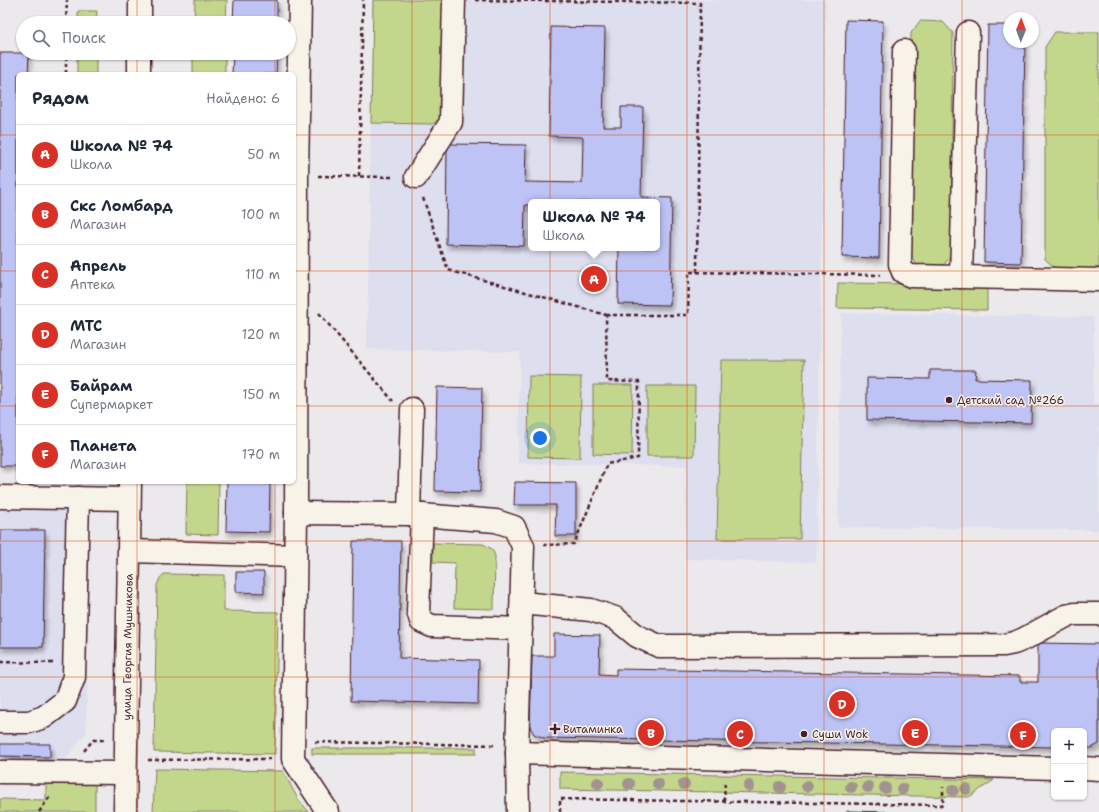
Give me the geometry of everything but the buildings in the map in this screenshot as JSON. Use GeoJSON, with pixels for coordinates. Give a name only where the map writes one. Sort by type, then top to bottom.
{"type":"FeatureCollection","features":[{"type":"Feature","properties":{"kind":"street"},"geometry":{"type":"LineString","coordinates":[[140,0],[140,16]]}},
{"type":"Feature","properties":{"kind":"street"},"geometry":{"type":"LineString","coordinates":[[296,141],[300,0]]}},
{"type":"Feature","properties":{"kind":"street"},"geometry":{"type":"LineString","coordinates":[[416,177],[451,122],[454,0]]}},
{"type":"Feature","properties":{"kind":"street"},"geometry":{"type":"LineString","coordinates":[[961,277],[968,34]]}},
{"type":"Feature","properties":{"kind":"street"},"geometry":{"type":"LineString","coordinates":[[904,51],[900,264],[903,272],[911,276],[1099,280]]}},
{"type":"Feature","properties":{"kind":"street"},"geometry":{"type":"LineString","coordinates":[[139,60],[139,72]]}},
{"type":"Feature","properties":{"kind":"street"},"geometry":{"type":"LineString","coordinates":[[403,405],[416,514],[418,611],[421,621],[432,626],[522,629]]}},
{"type":"Feature","properties":{"kind":"street"},"geometry":{"type":"LineString","coordinates":[[296,484],[293,759],[328,812]]}},
{"type":"Feature","properties":{"kind":"street"},"geometry":{"type":"LineString","coordinates":[[0,497],[78,498],[130,491]]}},
{"type":"Feature","properties":{"kind":"street","name":"улица Георгия Мушникова"},"geometry":{"type":"LineString","coordinates":[[125,812],[130,491]]}},
{"type":"Feature","properties":{"kind":"street"},"geometry":{"type":"LineString","coordinates":[[0,722],[29,722],[44,717],[65,701],[74,677],[78,498]]}},
{"type":"Feature","properties":{"kind":"street"},"geometry":{"type":"LineString","coordinates":[[296,513],[416,514],[496,520],[514,527],[523,546],[522,629],[517,753],[518,812]]}},
{"type":"Feature","properties":{"kind":"street"},"geometry":{"type":"LineString","coordinates":[[130,551],[295,556]]}},
{"type":"Feature","properties":{"kind":"street"},"geometry":{"type":"LineString","coordinates":[[522,603],[591,610],[615,618],[637,636],[659,646],[1004,645],[1024,639],[1066,616],[1074,614],[1099,614]]}},
{"type":"Feature","properties":{"kind":"street"},"geometry":{"type":"LineString","coordinates":[[517,753],[1051,768]]}},
{"type":"Feature","properties":{"kind":"street"},"geometry":{"type":"LineString","coordinates":[[1087,768],[1099,769]]}},
{"type":"Feature","properties":{"kind":"street"},"geometry":{"type":"LineString","coordinates":[[0,772],[125,773]]}},
{"type":"Feature","properties":{"kind":"path"},"geometry":{"type":"LineString","coordinates":[[66,16],[67,0]]}},
{"type":"Feature","properties":{"kind":"path"},"geometry":{"type":"LineString","coordinates":[[359,176],[363,0]]}},
{"type":"Feature","properties":{"kind":"path"},"geometry":{"type":"LineString","coordinates":[[474,0],[700,1],[697,272]]}},
{"type":"Feature","properties":{"kind":"path"},"geometry":{"type":"LineString","coordinates":[[66,60],[66,72]]}},
{"type":"Feature","properties":{"kind":"path"},"geometry":{"type":"LineString","coordinates":[[296,176],[416,177],[448,270],[606,315],[688,315],[689,272],[911,276]]}},
{"type":"Feature","properties":{"kind":"path"},"geometry":{"type":"LineString","coordinates":[[315,308],[403,405]]}},
{"type":"Feature","properties":{"kind":"path"},"geometry":{"type":"LineString","coordinates":[[523,546],[574,544],[607,464],[638,458],[639,382],[607,381],[606,315]]}},
{"type":"Feature","properties":{"kind":"path"},"geometry":{"type":"LineString","coordinates":[[0,662],[74,663]]}},
{"type":"Feature","properties":{"kind":"path"},"geometry":{"type":"LineString","coordinates":[[93,740],[126,740],[146,760],[293,759]]}},
{"type":"Feature","properties":{"kind":"path"},"geometry":{"type":"LineString","coordinates":[[560,812],[560,799],[943,805],[944,765]]}},
{"type":"Feature","properties":{"kind":"shaded area"},"geometry":{"type":"Polygon","coordinates":[[[373,0],[826,0],[816,562],[685,559],[686,466],[518,463],[520,352],[367,349],[373,0]]]}},
{"type":"Feature","properties":{"kind":"shaded area"},"geometry":{"type":"Polygon","coordinates":[[[841,313],[1094,317],[1093,403],[1099,403],[1099,530],[838,527],[841,313]]]}},
{"type":"Feature","properties":{"kind":"shaded area"},"geometry":{"type":"Polygon","coordinates":[[[0,505],[90,507],[86,733],[63,762],[0,761],[0,505]]]}},
{"type":"Feature","properties":{"kind":"green space"},"geometry":{"type":"Polygon","coordinates":[[[195,0],[227,0],[226,16],[194,16],[195,0]]]}},
{"type":"Feature","properties":{"kind":"green space"},"geometry":{"type":"Polygon","coordinates":[[[373,0],[447,0],[444,114],[433,124],[371,123],[373,0]]]}},
{"type":"Feature","properties":{"kind":"green space"},"geometry":{"type":"Polygon","coordinates":[[[78,11],[97,11],[97,16],[78,16],[78,11]]]}},
{"type":"Feature","properties":{"kind":"green space"},"geometry":{"type":"Polygon","coordinates":[[[920,21],[943,22],[953,33],[951,255],[941,269],[919,268],[910,255],[911,33],[920,21]]]}},
{"type":"Feature","properties":{"kind":"green space"},"geometry":{"type":"Polygon","coordinates":[[[1055,32],[1099,32],[1099,274],[1058,271],[1045,259],[1045,47],[1055,32]]]}},
{"type":"Feature","properties":{"kind":"green space"},"geometry":{"type":"Polygon","coordinates":[[[77,60],[96,60],[96,72],[77,72],[77,60]]]}},
{"type":"Feature","properties":{"kind":"green space"},"geometry":{"type":"Polygon","coordinates":[[[193,60],[225,60],[225,72],[193,72],[193,60]]]}},
{"type":"Feature","properties":{"kind":"green space"},"geometry":{"type":"Polygon","coordinates":[[[838,283],[987,285],[987,310],[837,308],[838,283]]]}},
{"type":"Feature","properties":{"kind":"green space"},"geometry":{"type":"Polygon","coordinates":[[[721,360],[804,360],[800,539],[717,539],[721,360]]]}},
{"type":"Feature","properties":{"kind":"green space"},"geometry":{"type":"Polygon","coordinates":[[[529,376],[581,377],[580,458],[528,457],[529,376]]]}},
{"type":"Feature","properties":{"kind":"green space"},"geometry":{"type":"Polygon","coordinates":[[[593,385],[633,385],[632,455],[593,454],[593,385]]]}},
{"type":"Feature","properties":{"kind":"green space"},"geometry":{"type":"Polygon","coordinates":[[[647,386],[695,386],[694,456],[647,456],[647,386]]]}},
{"type":"Feature","properties":{"kind":"green space"},"geometry":{"type":"Polygon","coordinates":[[[187,484],[219,484],[218,535],[186,534],[187,484]]]}},
{"type":"Feature","properties":{"kind":"green space"},"geometry":{"type":"Polygon","coordinates":[[[433,543],[483,544],[492,549],[495,556],[494,609],[454,608],[455,563],[433,562],[433,543]]]}},
{"type":"Feature","properties":{"kind":"green space"},"geometry":{"type":"Polygon","coordinates":[[[164,574],[224,575],[224,611],[278,612],[275,754],[154,752],[157,585],[160,578],[164,574]]]}},
{"type":"Feature","properties":{"kind":"green space"},"geometry":{"type":"Polygon","coordinates":[[[312,748],[476,748],[476,754],[312,754],[312,748]]]}},
{"type":"Feature","properties":{"kind":"green space"},"geometry":{"type":"Polygon","coordinates":[[[155,769],[283,771],[298,799],[309,812],[153,812],[155,769]]]}},
{"type":"Feature","properties":{"kind":"green space"},"geometry":{"type":"Polygon","coordinates":[[[560,772],[994,780],[969,797],[560,789],[560,772]]]}},
{"type":"Feature","properties":{"kind":"green space"},"geometry":{"type":"Polygon","coordinates":[[[46,783],[95,784],[95,812],[0,812],[0,799],[46,800],[46,783]]]}},
{"type":"Feature","properties":{"kind":"place","name":"Школа № 74"},"geometry":{"type":"Point","coordinates":[594,279]}},
{"type":"Feature","properties":{"kind":"place","name":"Детский сад №266"},"geometry":{"type":"Point","coordinates":[949,400]}},
{"type":"Feature","properties":{"kind":"place","name":"МТС"},"geometry":{"type":"Point","coordinates":[842,704]}},
{"type":"Feature","properties":{"kind":"place","name":"Витаминка"},"geometry":{"type":"Point","coordinates":[555,729]}},
{"type":"Feature","properties":{"kind":"place","name":"Скс Ломбард"},"geometry":{"type":"Point","coordinates":[651,733]}},
{"type":"Feature","properties":{"kind":"place","name":"Байрам"},"geometry":{"type":"Point","coordinates":[915,733]}},
{"type":"Feature","properties":{"kind":"place","name":"Апрель"},"geometry":{"type":"Point","coordinates":[740,734]}},
{"type":"Feature","properties":{"kind":"place","name":"Суши Wok"},"geometry":{"type":"Point","coordinates":[804,734]}},
{"type":"Feature","properties":{"kind":"place","name":"Планета"},"geometry":{"type":"Point","coordinates":[1023,735]}}]}
